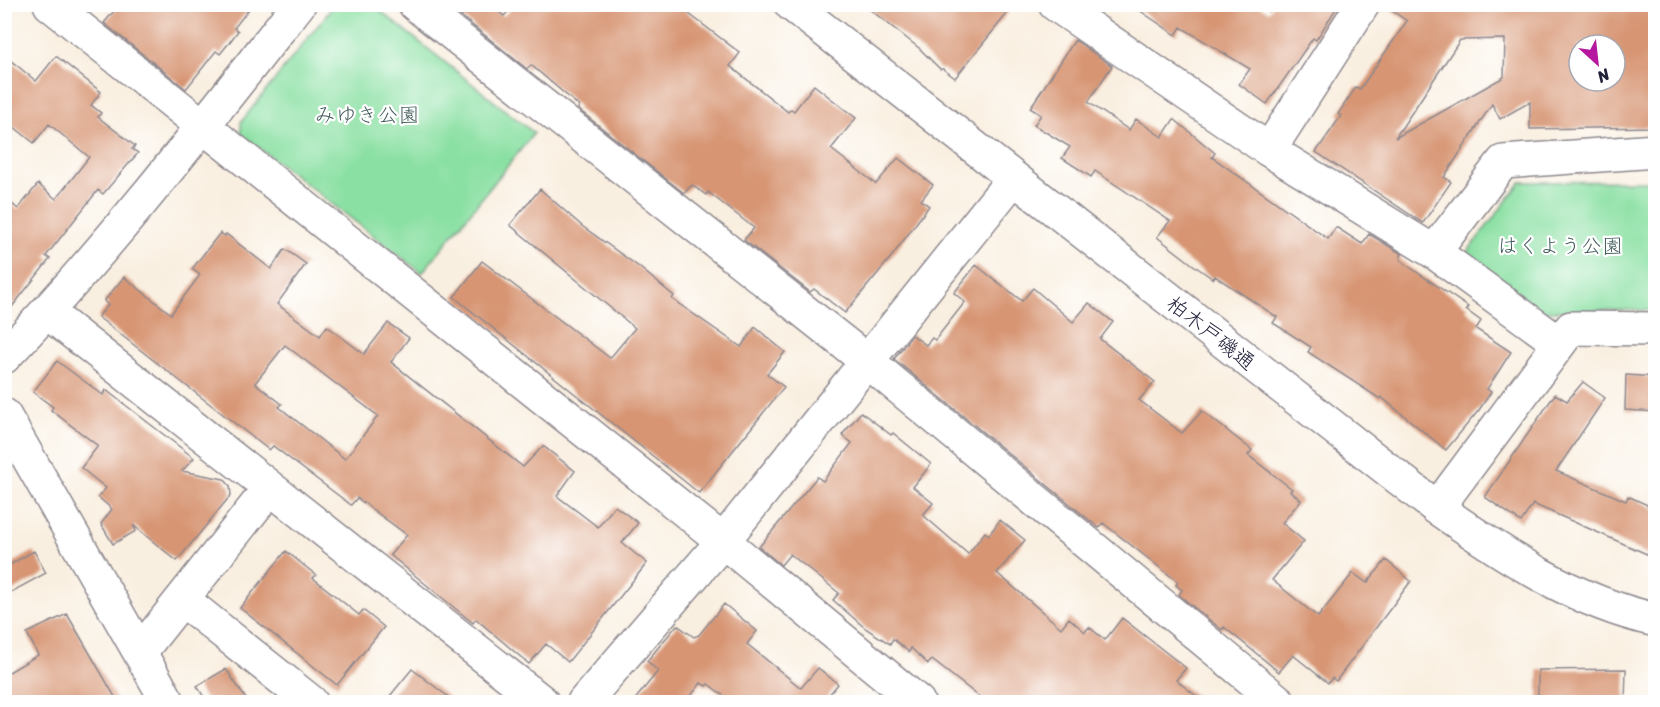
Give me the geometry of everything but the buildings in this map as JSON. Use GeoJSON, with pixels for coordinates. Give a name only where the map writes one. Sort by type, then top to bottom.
{"type":"FeatureCollection","features":[{"type":"Feature","properties":{"kind":"street"},"geometry":{"type":"LineString","coordinates":[[50,4],[723,541],[918,702]]}},
{"type":"Feature","properties":{"kind":"street"},"geometry":{"type":"LineString","coordinates":[[4,357],[47,312],[203,126],[299,4]]}},
{"type":"Feature","properties":{"kind":"street"},"geometry":{"type":"LineString","coordinates":[[415,4],[867,361],[1279,702]]}},
{"type":"Feature","properties":{"kind":"street","name":"柏木戸磯通"},"geometry":{"type":"LineString","coordinates":[[791,4],[1437,508],[1504,555],[1569,590],[1629,614],[1656,620]]}},
{"type":"Feature","properties":{"kind":"street"},"geometry":{"type":"LineString","coordinates":[[1055,4],[1269,150],[1434,252],[1559,343]]}},
{"type":"Feature","properties":{"kind":"street"},"geometry":{"type":"LineString","coordinates":[[1269,150],[1363,4]]}},
{"type":"Feature","properties":{"kind":"street"},"geometry":{"type":"LineString","coordinates":[[1434,252],[1503,162],[1656,151]]}},
{"type":"Feature","properties":{"kind":"street"},"geometry":{"type":"LineString","coordinates":[[584,702],[723,541],[1013,179]]}},
{"type":"Feature","properties":{"kind":"street"},"geometry":{"type":"LineString","coordinates":[[47,312],[542,702]]}},
{"type":"Feature","properties":{"kind":"street"},"geometry":{"type":"LineString","coordinates":[[1437,508],[1571,328],[1656,329]]}},
{"type":"Feature","properties":{"kind":"street"},"geometry":{"type":"LineString","coordinates":[[7,425],[168,702]]}},
{"type":"Feature","properties":{"kind":"street"},"geometry":{"type":"LineString","coordinates":[[140,652],[270,488]]}},
{"type":"Feature","properties":{"kind":"street"},"geometry":{"type":"LineString","coordinates":[[183,600],[299,699]]}},
{"type":"Feature","properties":{"kind":"green space","name":"みゆき公園"},"geometry":{"type":"Polygon","coordinates":[[[335,4],[373,5],[534,133],[422,273],[241,134],[241,122],[335,4]]]}},
{"type":"Feature","properties":{"kind":"green space","name":"はくよう公園"},"geometry":{"type":"Polygon","coordinates":[[[1655,181],[1655,310],[1537,311],[1464,256],[1521,182],[1655,181]]]}}]}
